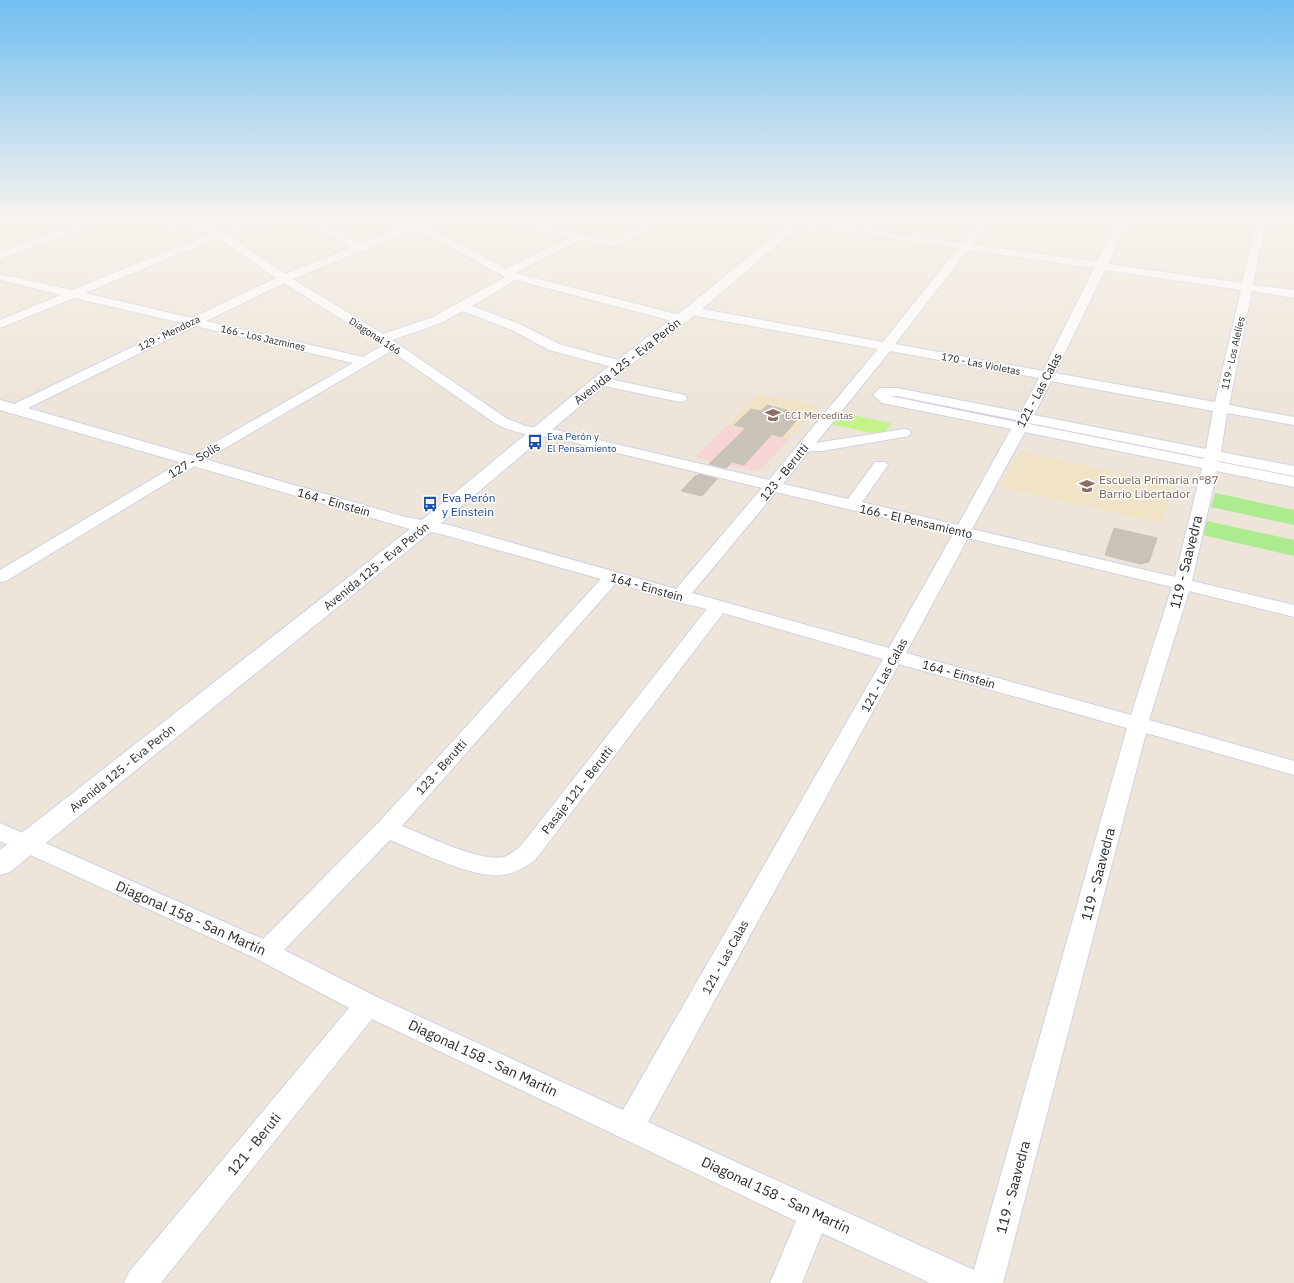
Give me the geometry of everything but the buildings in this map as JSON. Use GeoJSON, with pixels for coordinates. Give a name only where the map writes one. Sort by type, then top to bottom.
{"type":"FeatureCollection","features":[{"type":"Feature","properties":{"kind":"street","name":"166 - Los Jazmines"},"geometry":{"type":"LineString","coordinates":[[0,277],[362,361]]}},
{"type":"Feature","properties":{"kind":"street"},"geometry":{"type":"LineString","coordinates":[[0,324],[110,277]]}},
{"type":"Feature","properties":{"kind":"street","name":"129 - Mendoza"},"geometry":{"type":"LineString","coordinates":[[7,408],[287,277]]}},
{"type":"Feature","properties":{"kind":"street","name":"127 - Solis"},"geometry":{"type":"LineString","coordinates":[[0,577],[362,361],[386,343],[462,306],[507,277]]}},
{"type":"Feature","properties":{"kind":"street","name":"170 - Las Violetas"},"geometry":{"type":"LineString","coordinates":[[518,277],[686,315],[887,346],[1294,421]]}},
{"type":"Feature","properties":{"kind":"street","name":"Avenida 125 - Eva Perón"},"geometry":{"type":"LineString","coordinates":[[0,865],[426,526],[600,381],[686,315],[732,277]]}},
{"type":"Feature","properties":{"kind":"street","name":"123 - Berutti"},"geometry":{"type":"LineString","coordinates":[[679,596],[773,487],[942,277]]}},
{"type":"Feature","properties":{"kind":"street","name":"121 - Las Calas"},"geometry":{"type":"LineString","coordinates":[[630,1126],[894,656],[1047,376],[1096,277]]}},
{"type":"Feature","properties":{"kind":"street"},"geometry":{"type":"LineString","coordinates":[[1174,277],[1294,294]]}},
{"type":"Feature","properties":{"kind":"street","name":"119 - Los Alelíes"},"geometry":{"type":"LineString","coordinates":[[1211,460],[1250,277]]}},
{"type":"Feature","properties":{"kind":"street","name":"Diagonal 166"},"geometry":{"type":"LineString","coordinates":[[284,278],[386,343],[501,421],[524,432],[538,433]]}},
{"type":"Feature","properties":{"kind":"street"},"geometry":{"type":"LineString","coordinates":[[462,306],[523,330],[554,347],[620,365]]}},
{"type":"Feature","properties":{"kind":"street"},"geometry":{"type":"LineString","coordinates":[[600,381],[680,398]]}},
{"type":"Feature","properties":{"kind":"street"},"geometry":{"type":"LineString","coordinates":[[1022,422],[887,400],[880,395],[885,391],[896,392],[1022,422],[1211,460],[1294,482]]}},
{"type":"Feature","properties":{"kind":"street","name":"164 - Einstein"},"geometry":{"type":"LineString","coordinates":[[7,408],[403,522],[443,530],[719,606],[1294,768]]}},
{"type":"Feature","properties":{"kind":"street","name":"166 - El Pensamiento"},"geometry":{"type":"LineString","coordinates":[[538,433],[556,434],[1294,611]]}},
{"type":"Feature","properties":{"kind":"street"},"geometry":{"type":"LineString","coordinates":[[805,447],[822,447],[904,434]]}},
{"type":"Feature","properties":{"kind":"street"},"geometry":{"type":"LineString","coordinates":[[1211,460],[1294,471]]}},
{"type":"Feature","properties":{"kind":"street","name":"119 - Saavedra"},"geometry":{"type":"LineString","coordinates":[[987,1283],[1138,724],[1182,584],[1211,460]]}},
{"type":"Feature","properties":{"kind":"street"},"geometry":{"type":"LineString","coordinates":[[852,505],[880,465]]}},
{"type":"Feature","properties":{"kind":"street","name":"123 - Berutti"},"geometry":{"type":"LineString","coordinates":[[266,952],[386,829],[612,577]]}},
{"type":"Feature","properties":{"kind":"street","name":"Pasaje 121 - Berutti"},"geometry":{"type":"LineString","coordinates":[[386,829],[480,864],[501,866],[515,862],[528,853],[719,606]]}},
{"type":"Feature","properties":{"kind":"street","name":"Diagonal 158 - San Martín"},"geometry":{"type":"LineString","coordinates":[[0,831],[266,952],[368,1005],[630,1126],[814,1214],[967,1283]]}},
{"type":"Feature","properties":{"kind":"street","name":"121 - Beruti"},"geometry":{"type":"LineString","coordinates":[[140,1283],[368,1005]]}},
{"type":"Feature","properties":{"kind":"street"},"geometry":{"type":"LineString","coordinates":[[786,1283],[814,1214]]}},
{"type":"Feature","properties":{"kind":"shaded area","name":"CCI Merceditas"},"geometry":{"type":"Polygon","coordinates":[[[758,394],[818,406],[789,439],[728,424],[758,394]]]}},
{"type":"Feature","properties":{"kind":"shaded area"},"geometry":{"type":"Polygon","coordinates":[[[728,424],[789,439],[762,469],[752,471],[695,457],[728,424]]]}},
{"type":"Feature","properties":{"kind":"shaded area","name":"Escuela Primaria n°87 Barrio Libertador"},"geometry":{"type":"Polygon","coordinates":[[[1019,451],[1173,484],[1161,523],[1000,487],[1019,451]]]}},
{"type":"Feature","properties":{"kind":"green space"},"geometry":{"type":"Polygon","coordinates":[[[839,412],[891,423],[883,435],[829,424],[839,412]]]}},
{"type":"Feature","properties":{"kind":"green space"},"geometry":{"type":"Polygon","coordinates":[[[1215,493],[1294,510],[1294,525],[1211,507],[1215,493]]]}},
{"type":"Feature","properties":{"kind":"green space"},"geometry":{"type":"Polygon","coordinates":[[[1207,521],[1294,540],[1294,556],[1203,535],[1207,521]]]}},
{"type":"Feature","properties":{"kind":"place","name":"CCI Merceditas"},"geometry":{"type":"Point","coordinates":[773,415]}},
{"type":"Feature","properties":{"kind":"place","name":"Eva Perón y El Pensamiento"},"geometry":{"type":"Point","coordinates":[535,442]}},
{"type":"Feature","properties":{"kind":"place","name":"Escuela Primaria n°87 Barrio Libertador"},"geometry":{"type":"Point","coordinates":[1087,486]}},
{"type":"Feature","properties":{"kind":"place","name":"Eva Perón y Einstein"},"geometry":{"type":"Point","coordinates":[430,504]}}]}
